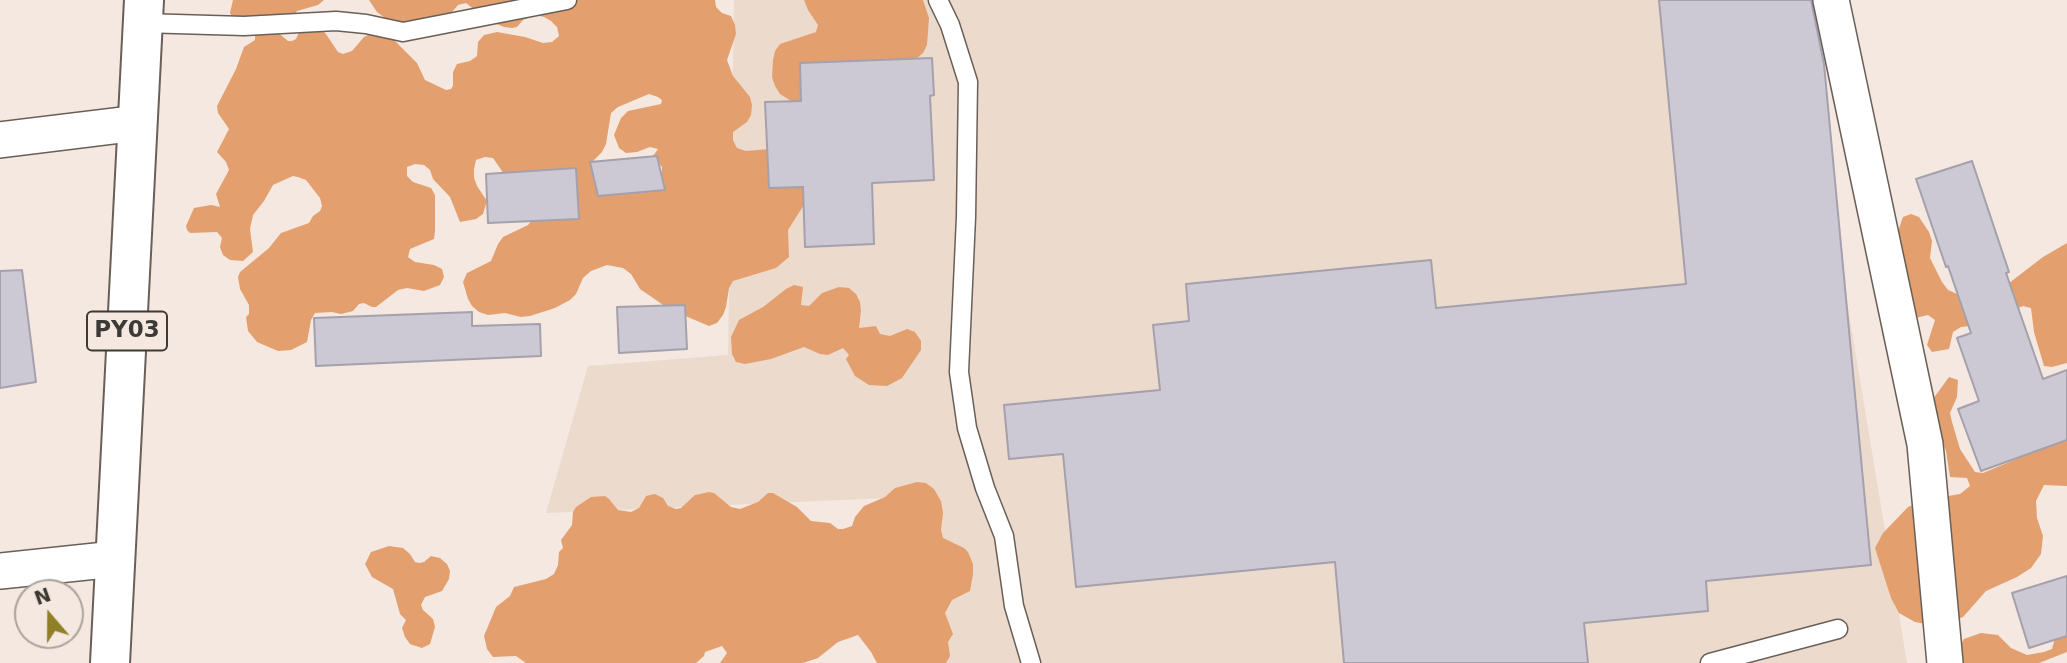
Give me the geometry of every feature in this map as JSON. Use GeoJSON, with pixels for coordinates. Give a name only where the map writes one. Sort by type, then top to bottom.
{"type":"FeatureCollection","features":[{"type":"Feature","properties":{"kind":"highway","name":"PY03"},"geometry":{"type":"LineString","coordinates":[[110,663],[143,11]]}},
{"type":"Feature","properties":{"kind":"street"},"geometry":{"type":"LineString","coordinates":[[1830,0],[1925,444],[1945,663]]}},
{"type":"Feature","properties":{"kind":"street"},"geometry":{"type":"LineString","coordinates":[[0,140],[138,123]]}},
{"type":"Feature","properties":{"kind":"street"},"geometry":{"type":"LineString","coordinates":[[0,570],[115,559]]}},
{"type":"Feature","properties":{"kind":"lane"},"geometry":{"type":"LineString","coordinates":[[143,11],[244,26],[336,21],[403,32],[567,0]]}},
{"type":"Feature","properties":{"kind":"lane"},"geometry":{"type":"LineString","coordinates":[[938,0],[950,25],[968,82],[966,217],[958,372],[967,428],[985,488],[1004,536],[1014,606],[1031,663]]}},
{"type":"Feature","properties":{"kind":"lane"},"geometry":{"type":"LineString","coordinates":[[1710,663],[1838,629]]}},
{"type":"Feature","properties":{"kind":"shaded area"},"geometry":{"type":"Polygon","coordinates":[[[233,0],[324,0],[318,5],[297,11],[293,19],[232,17],[230,13],[233,0]]]}},
{"type":"Feature","properties":{"kind":"shaded area"},"geometry":{"type":"Polygon","coordinates":[[[369,0],[715,0],[716,7],[731,16],[735,25],[736,34],[727,60],[733,76],[750,97],[752,105],[747,122],[733,132],[737,148],[746,151],[769,149],[796,154],[807,200],[788,230],[789,257],[776,268],[733,281],[723,315],[717,323],[709,326],[669,309],[640,289],[631,274],[623,268],[607,265],[591,271],[583,278],[576,294],[555,308],[521,317],[505,313],[488,315],[479,312],[468,299],[463,282],[467,273],[491,261],[503,237],[528,225],[534,218],[493,158],[476,160],[474,169],[477,186],[487,201],[483,214],[476,219],[460,222],[450,197],[433,179],[430,170],[424,165],[415,164],[407,167],[407,176],[413,182],[431,188],[435,195],[435,231],[434,239],[410,249],[408,257],[415,262],[442,269],[444,277],[440,285],[424,291],[407,288],[398,290],[376,307],[364,303],[359,304],[353,311],[341,314],[315,313],[307,342],[291,350],[278,351],[257,342],[248,331],[246,317],[249,314],[249,305],[240,289],[240,272],[269,248],[281,233],[309,223],[320,211],[320,198],[306,180],[298,177],[293,176],[273,185],[253,215],[250,229],[253,252],[243,261],[230,260],[223,255],[220,247],[222,238],[217,232],[190,233],[186,226],[194,208],[211,205],[220,207],[216,194],[229,170],[217,152],[229,129],[218,113],[217,106],[244,47],[255,40],[255,31],[277,32],[292,41],[300,30],[317,25],[338,52],[343,54],[352,51],[364,37],[372,33],[386,35],[417,63],[425,80],[446,90],[453,86],[453,72],[457,64],[477,56],[478,42],[484,35],[497,32],[543,43],[552,42],[559,36],[557,27],[544,17],[535,15],[523,20],[517,27],[504,27],[487,20],[466,3],[458,5],[446,19],[426,27],[389,21],[377,12],[369,0]],[[649,94],[618,107],[611,113],[606,144],[593,161],[593,166],[662,179],[662,167],[653,156],[658,149],[650,147],[626,153],[619,148],[614,135],[621,118],[628,111],[661,104],[662,100],[649,94]]]}},
{"type":"Feature","properties":{"kind":"shaded area"},"geometry":{"type":"Polygon","coordinates":[[[734,0],[1797,0],[1907,663],[943,663],[932,496],[546,513],[588,366],[728,355],[734,0]]]}},
{"type":"Feature","properties":{"kind":"shaded area"},"geometry":{"type":"Polygon","coordinates":[[[804,0],[923,0],[929,18],[927,45],[916,59],[796,104],[780,94],[775,86],[772,77],[773,60],[780,44],[816,32],[818,25],[804,0]]]}},
{"type":"Feature","properties":{"kind":"shaded area"},"geometry":{"type":"Polygon","coordinates":[[[1911,214],[1919,217],[1929,232],[1932,241],[1930,258],[1942,282],[1948,290],[1964,297],[2000,290],[2043,257],[2067,243],[2067,363],[2044,366],[2034,332],[2031,308],[2023,306],[1961,327],[1953,332],[1949,349],[1932,352],[1927,345],[1935,320],[1928,315],[1911,319],[1903,286],[1904,259],[1897,234],[1903,217],[1911,214]]]}},
{"type":"Feature","properties":{"kind":"shaded area"},"geometry":{"type":"Polygon","coordinates":[[[794,285],[803,287],[801,305],[809,306],[822,293],[839,287],[849,288],[860,302],[859,328],[876,326],[880,334],[890,336],[907,329],[915,332],[921,341],[921,350],[902,378],[887,386],[869,385],[855,376],[846,359],[849,355],[843,348],[828,355],[804,347],[771,359],[745,364],[736,362],[732,354],[731,337],[739,320],[794,285]]]}},
{"type":"Feature","properties":{"kind":"shaded area"},"geometry":{"type":"Polygon","coordinates":[[[1949,377],[1958,380],[1957,397],[1950,413],[1952,422],[1960,449],[1975,472],[1983,473],[2033,452],[2067,400],[2067,486],[2044,485],[2036,501],[2037,518],[2043,536],[2041,554],[2031,568],[1986,591],[1963,617],[1948,623],[1931,625],[1915,622],[1899,613],[1891,598],[1875,548],[1883,533],[1908,507],[1925,500],[1960,494],[1970,486],[1967,478],[1950,477],[1946,451],[1933,417],[1933,399],[1949,377]]]}},
{"type":"Feature","properties":{"kind":"shaded area"},"geometry":{"type":"Polygon","coordinates":[[[917,482],[926,483],[934,489],[941,501],[943,538],[964,548],[973,564],[970,591],[952,600],[945,613],[953,634],[948,642],[950,656],[946,663],[877,663],[858,635],[838,642],[818,658],[803,663],[720,663],[727,653],[722,646],[705,652],[696,663],[526,663],[516,656],[493,657],[487,649],[484,636],[496,607],[510,596],[514,587],[546,579],[554,574],[559,552],[563,548],[561,540],[572,525],[573,512],[591,497],[605,496],[618,510],[631,512],[639,508],[646,496],[655,494],[663,498],[668,506],[676,509],[681,508],[695,495],[709,492],[731,507],[740,509],[758,502],[768,493],[773,493],[797,507],[811,521],[830,523],[843,529],[852,526],[864,506],[885,497],[895,488],[917,482]]]}},
{"type":"Feature","properties":{"kind":"shaded area"},"geometry":{"type":"Polygon","coordinates":[[[389,546],[403,548],[419,563],[431,556],[440,558],[450,571],[442,591],[425,597],[421,605],[433,619],[435,627],[430,644],[422,648],[410,644],[405,637],[402,628],[406,620],[400,614],[393,589],[372,577],[365,564],[371,552],[389,546]]]}},
{"type":"Feature","properties":{"kind":"shaded area"},"geometry":{"type":"Polygon","coordinates":[[[2067,620],[2067,652],[2039,663],[1956,663],[1955,655],[1964,639],[1981,633],[1998,635],[2011,648],[2027,655],[2052,649],[2057,631],[2067,620]]]}},
{"type":"Feature","properties":{"kind":"building"},"geometry":{"type":"Polygon","coordinates":[[[1659,0],[1811,0],[1824,64],[1871,565],[1706,581],[1708,611],[1584,623],[1588,663],[1344,663],[1335,562],[1076,587],[1063,454],[1009,459],[1004,405],[1160,390],[1153,325],[1189,321],[1186,284],[1431,260],[1436,308],[1686,284],[1659,0]]]}},
{"type":"Feature","properties":{"kind":"building"},"geometry":{"type":"Polygon","coordinates":[[[932,58],[934,95],[930,96],[934,180],[872,183],[874,244],[805,247],[803,187],[769,188],[765,102],[801,101],[800,63],[932,58]]]}},
{"type":"Feature","properties":{"kind":"building"},"geometry":{"type":"Polygon","coordinates":[[[657,156],[665,190],[598,196],[590,162],[657,156]]]}},
{"type":"Feature","properties":{"kind":"building"},"geometry":{"type":"Polygon","coordinates":[[[1972,161],[2009,272],[2006,273],[2043,379],[2067,370],[2067,440],[1981,471],[1958,409],[1979,401],[1957,338],[1971,333],[1916,179],[1972,161]]]}},
{"type":"Feature","properties":{"kind":"building"},"geometry":{"type":"Polygon","coordinates":[[[576,168],[579,219],[488,223],[486,174],[576,168]]]}},
{"type":"Feature","properties":{"kind":"building"},"geometry":{"type":"Polygon","coordinates":[[[22,270],[36,382],[0,388],[0,271],[22,270]]]}},
{"type":"Feature","properties":{"kind":"building"},"geometry":{"type":"Polygon","coordinates":[[[685,305],[687,349],[619,353],[617,307],[685,305]]]}},
{"type":"Feature","properties":{"kind":"building"},"geometry":{"type":"Polygon","coordinates":[[[472,312],[472,326],[540,324],[541,356],[316,366],[314,318],[472,312]]]}},
{"type":"Feature","properties":{"kind":"building"},"geometry":{"type":"Polygon","coordinates":[[[2067,576],[2067,636],[2029,648],[2012,593],[2067,576]]]}}]}
